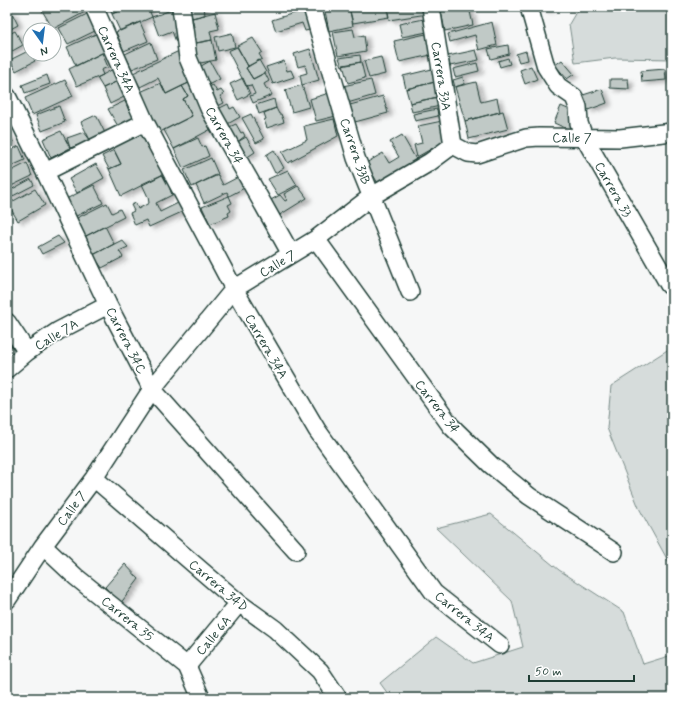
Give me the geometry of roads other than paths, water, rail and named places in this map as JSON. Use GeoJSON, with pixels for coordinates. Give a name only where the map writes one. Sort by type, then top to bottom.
{"type":"FeatureCollection","features":[{"type":"Feature","properties":{"kind":"street","name":"Carrera 34A"},"geometry":{"type":"LineString","coordinates":[[94,7],[145,122],[234,289],[317,430],[434,593],[500,645]]}},
{"type":"Feature","properties":{"kind":"street","name":"Carrera 34"},"geometry":{"type":"LineString","coordinates":[[181,7],[188,58],[209,108],[291,254]]}},
{"type":"Feature","properties":{"kind":"street","name":"Carrera 33B"},"geometry":{"type":"LineString","coordinates":[[313,7],[356,158],[410,292]]}},
{"type":"Feature","properties":{"kind":"street","name":"Carrera 33A"},"geometry":{"type":"LineString","coordinates":[[431,7],[453,145]]}},
{"type":"Feature","properties":{"kind":"street","name":"Carrera 33"},"geometry":{"type":"LineString","coordinates":[[529,7],[546,67],[558,86],[574,97],[578,107],[579,123],[584,137],[669,285]]}},
{"type":"Feature","properties":{"kind":"street","name":"Carrera 34C"},"geometry":{"type":"LineString","coordinates":[[7,96],[108,305],[152,389],[296,551]]}},
{"type":"Feature","properties":{"kind":"street"},"geometry":{"type":"LineString","coordinates":[[45,172],[145,122]]}},
{"type":"Feature","properties":{"kind":"street","name":"Calle 7"},"geometry":{"type":"LineString","coordinates":[[7,600],[43,546],[94,478],[152,389],[234,289],[316,239],[372,196],[430,162],[453,145],[468,152],[477,154],[526,138],[620,138],[672,132]]}},
{"type":"Feature","properties":{"kind":"street","name":"Carrera 34"},"geometry":{"type":"LineString","coordinates":[[316,239],[451,426],[491,465],[530,496],[614,552]]}},
{"type":"Feature","properties":{"kind":"street","name":"Calle 7A"},"geometry":{"type":"LineString","coordinates":[[7,370],[27,352],[58,332],[108,305]]}},
{"type":"Feature","properties":{"kind":"street"},"geometry":{"type":"LineString","coordinates":[[7,322],[27,352]]}},
{"type":"Feature","properties":{"kind":"street","name":"Carrera 34D"},"geometry":{"type":"LineString","coordinates":[[94,478],[239,603],[275,629],[320,671],[338,698]]}},
{"type":"Feature","properties":{"kind":"street","name":"Carrera 35"},"geometry":{"type":"LineString","coordinates":[[43,546],[76,577],[187,666],[201,698]]}},
{"type":"Feature","properties":{"kind":"street","name":"Calle 6A"},"geometry":{"type":"LineString","coordinates":[[187,666],[239,603]]}}]}
